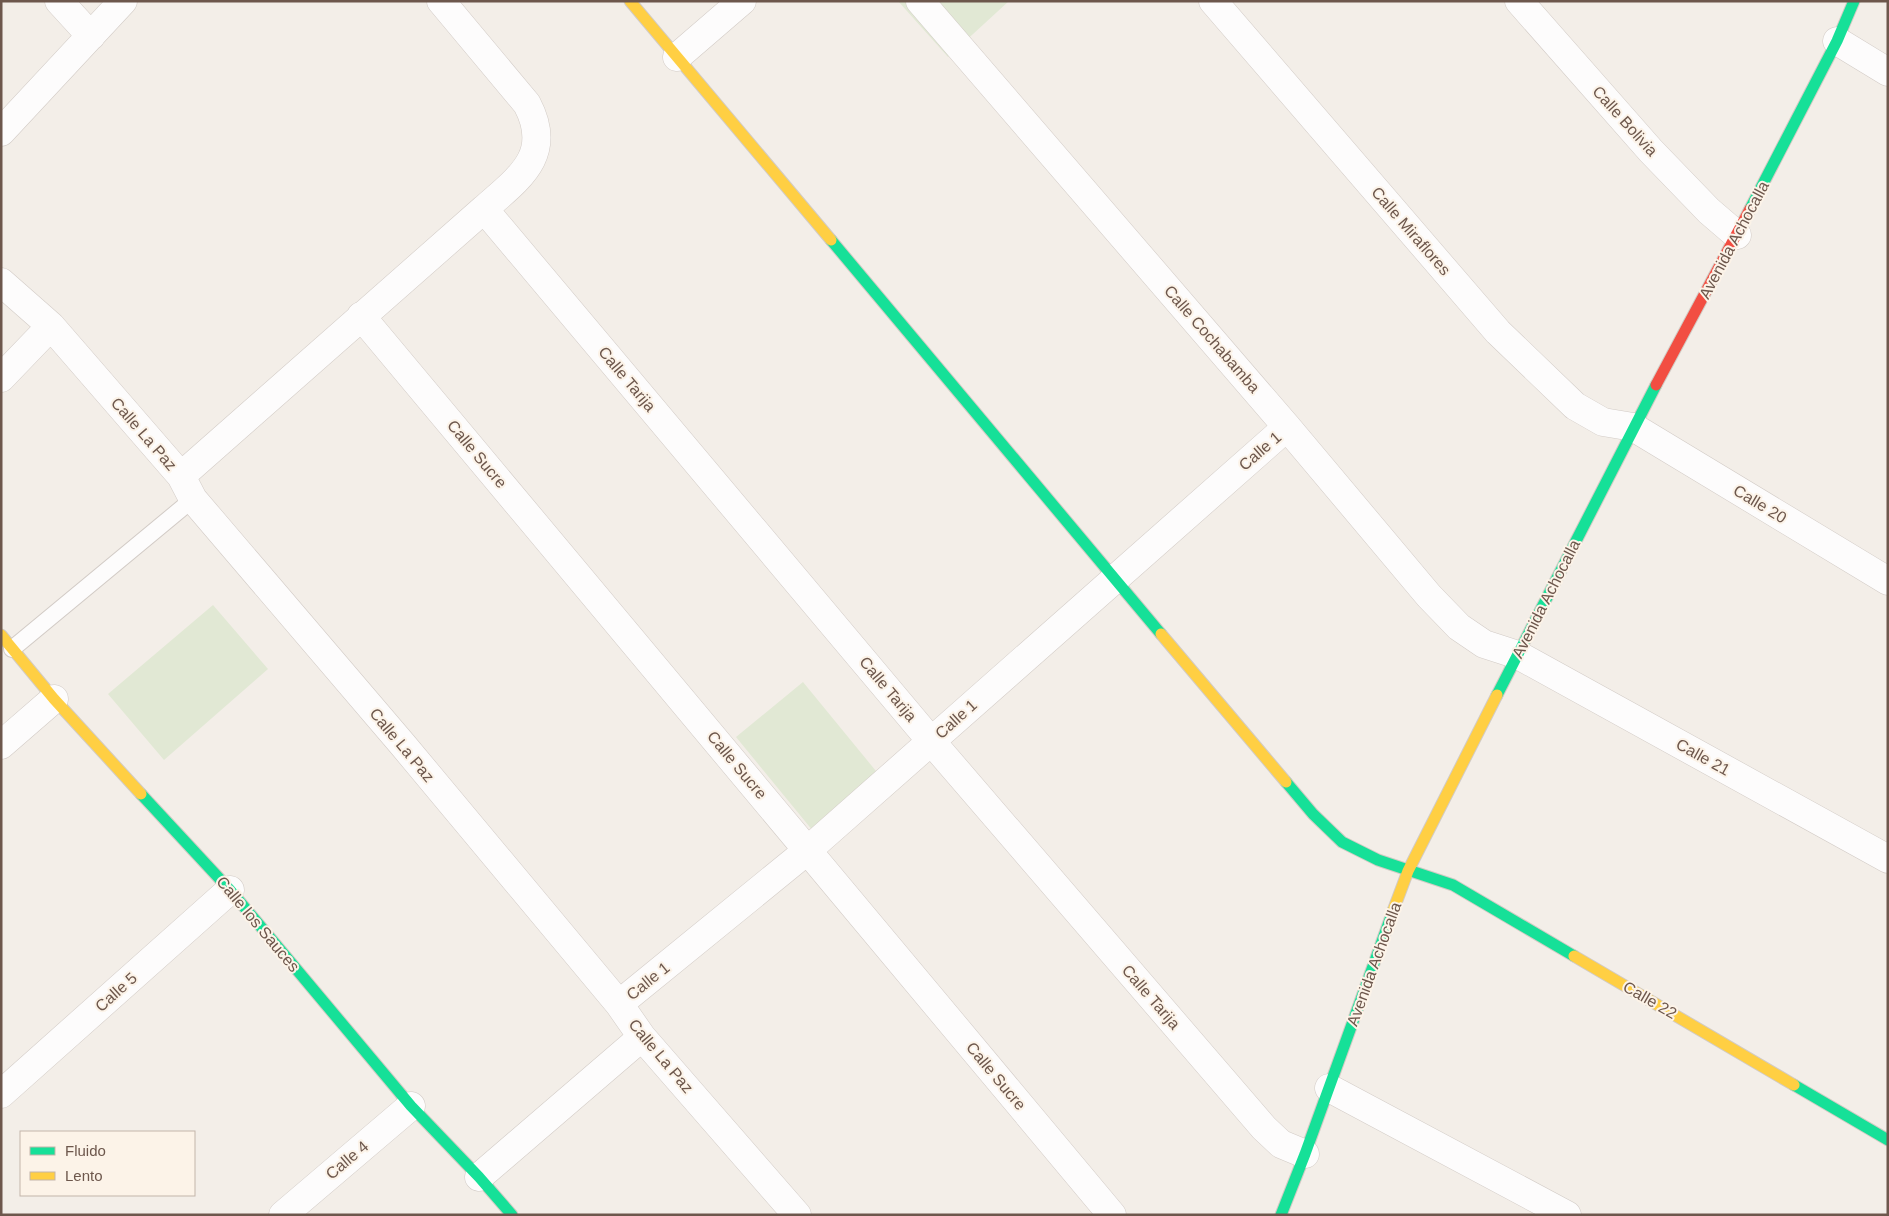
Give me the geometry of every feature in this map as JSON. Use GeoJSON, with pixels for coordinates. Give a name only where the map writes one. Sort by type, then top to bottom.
{"type":"FeatureCollection","features":[{"type":"Feature","properties":{"kind":"street"},"geometry":{"type":"LineString","coordinates":[[59,1],[91,36]]}},
{"type":"Feature","properties":{"kind":"street"},"geometry":{"type":"LineString","coordinates":[[1,132],[123,1]]}},
{"type":"Feature","properties":{"kind":"street"},"geometry":{"type":"LineString","coordinates":[[187,488],[361,316],[484,210],[524,173],[532,160],[537,145],[534,116],[527,104],[441,1]]}},
{"type":"Feature","properties":{"kind":"street","name":"Calle 22"},"geometry":{"type":"LineString","coordinates":[[630,1],[1313,814],[1342,842],[1378,860],[1454,886],[1888,1140]]}},
{"type":"Feature","properties":{"kind":"street"},"geometry":{"type":"LineString","coordinates":[[677,57],[742,1]]}},
{"type":"Feature","properties":{"kind":"street","name":"Calle Cochabamba"},"geometry":{"type":"LineString","coordinates":[[920,1],[1288,426],[1429,596],[1459,627],[1484,644],[1518,655]]}},
{"type":"Feature","properties":{"kind":"street","name":"Calle Miraflores"},"geometry":{"type":"LineString","coordinates":[[1213,1],[1498,332],[1575,406],[1603,422],[1633,427]]}},
{"type":"Feature","properties":{"kind":"street","name":"Calle Bolivia"},"geometry":{"type":"LineString","coordinates":[[1519,1],[1651,150],[1709,211],[1737,234]]}},
{"type":"Feature","properties":{"kind":"street","name":"Avenida Achocalla"},"geometry":{"type":"LineString","coordinates":[[1281,1215],[1408,871],[1633,427],[1737,234],[1837,41],[1854,1]]}},
{"type":"Feature","properties":{"kind":"street"},"geometry":{"type":"LineString","coordinates":[[1837,41],[1888,72]]}},
{"type":"Feature","properties":{"kind":"street","name":"Calle Tarija"},"geometry":{"type":"LineString","coordinates":[[484,210],[931,741],[1264,1128],[1281,1144],[1305,1154]]}},
{"type":"Feature","properties":{"kind":"street","name":"Calle La Paz"},"geometry":{"type":"LineString","coordinates":[[1,282],[51,326],[619,1004],[642,1036],[797,1215]]}},
{"type":"Feature","properties":{"kind":"street","name":"Calle Sucre"},"geometry":{"type":"LineString","coordinates":[[361,316],[1112,1215]]}},
{"type":"Feature","properties":{"kind":"street"},"geometry":{"type":"LineString","coordinates":[[1,378],[51,326]]}},
{"type":"Feature","properties":{"kind":"street","name":"Calle 1"},"geometry":{"type":"LineString","coordinates":[[619,1004],[808,850],[1288,426]]}},
{"type":"Feature","properties":{"kind":"street","name":"Calle 20"},"geometry":{"type":"LineString","coordinates":[[1633,427],[1888,581]]}},
{"type":"Feature","properties":{"kind":"street","name":"Calle los Sauces"},"geometry":{"type":"LineString","coordinates":[[1,635],[54,699],[230,890],[411,1106],[479,1177],[512,1215]]}},
{"type":"Feature","properties":{"kind":"street","name":"Calle 21"},"geometry":{"type":"LineString","coordinates":[[1518,655],[1888,859]]}},
{"type":"Feature","properties":{"kind":"street"},"geometry":{"type":"LineString","coordinates":[[1,745],[54,699]]}},
{"type":"Feature","properties":{"kind":"street","name":"Calle 5"},"geometry":{"type":"LineString","coordinates":[[1,1094],[230,890]]}},
{"type":"Feature","properties":{"kind":"street"},"geometry":{"type":"LineString","coordinates":[[479,1177],[642,1036]]}},
{"type":"Feature","properties":{"kind":"street"},"geometry":{"type":"LineString","coordinates":[[1329,1088],[1567,1215]]}},
{"type":"Feature","properties":{"kind":"street","name":"Calle 4"},"geometry":{"type":"LineString","coordinates":[[283,1215],[411,1106]]}},
{"type":"Feature","properties":{"kind":"lane"},"geometry":{"type":"LineString","coordinates":[[12,649],[187,488]]}},
{"type":"Feature","properties":{"kind":"green space"},"geometry":{"type":"Polygon","coordinates":[[[898,1],[1009,1],[948,57],[898,1]]]}},
{"type":"Feature","properties":{"kind":"green space"},"geometry":{"type":"Polygon","coordinates":[[[213,605],[268,669],[164,760],[108,694],[213,605]]]}},
{"type":"Feature","properties":{"kind":"green space"},"geometry":{"type":"Polygon","coordinates":[[[803,682],[894,793],[827,848],[736,737],[803,682]]]}},
{"type":"Feature","properties":{"kind":"traffic: fast"},"geometry":{"type":"LineString","coordinates":[[1750,209],[1837,41],[1854,1]]}},
{"type":"Feature","properties":{"kind":"traffic: fast"},"geometry":{"type":"LineString","coordinates":[[831,240],[1161,634]]}},
{"type":"Feature","properties":{"kind":"traffic: fast"},"geometry":{"type":"LineString","coordinates":[[1497,695],[1656,385]]}},
{"type":"Feature","properties":{"kind":"traffic: fast"},"geometry":{"type":"LineString","coordinates":[[1286,782],[1313,814],[1342,842],[1378,860],[1453,885],[1574,956]]}},
{"type":"Feature","properties":{"kind":"traffic: fast"},"geometry":{"type":"LineString","coordinates":[[141,794],[230,890],[411,1106],[479,1177],[512,1215]]}},
{"type":"Feature","properties":{"kind":"traffic: fast"},"geometry":{"type":"LineString","coordinates":[[1281,1215],[1393,911]]}},
{"type":"Feature","properties":{"kind":"traffic: fast"},"geometry":{"type":"LineString","coordinates":[[1794,1085],[1888,1140]]}},
{"type":"Feature","properties":{"kind":"traffic: slow"},"geometry":{"type":"LineString","coordinates":[[630,1],[831,240]]}},
{"type":"Feature","properties":{"kind":"traffic: slow"},"geometry":{"type":"LineString","coordinates":[[1161,634],[1286,782]]}},
{"type":"Feature","properties":{"kind":"traffic: slow"},"geometry":{"type":"LineString","coordinates":[[1,635],[54,699],[141,794]]}},
{"type":"Feature","properties":{"kind":"traffic: slow"},"geometry":{"type":"LineString","coordinates":[[1393,911],[1408,871],[1497,695]]}},
{"type":"Feature","properties":{"kind":"traffic: slow"},"geometry":{"type":"LineString","coordinates":[[1574,956],[1794,1085]]}},
{"type":"Feature","properties":{"kind":"traffic: jam"},"geometry":{"type":"LineString","coordinates":[[1656,385],[1750,209]]}}]}
